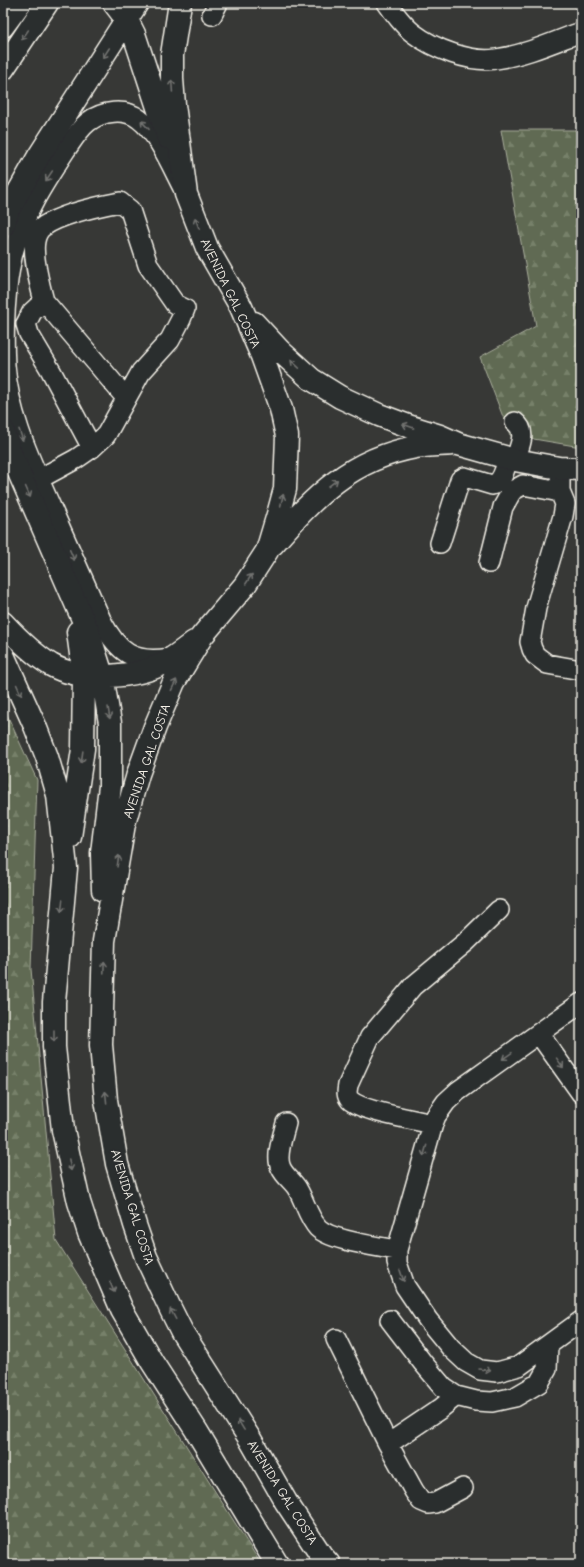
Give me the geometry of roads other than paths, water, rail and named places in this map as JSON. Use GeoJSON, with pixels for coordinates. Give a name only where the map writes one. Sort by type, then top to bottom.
{"type":"FeatureCollection","features":[{"type":"Feature","properties":{"kind":"main road"},"geometry":{"type":"LineString","coordinates":[[3,26],[20,3]]}},
{"type":"Feature","properties":{"kind":"main road"},"geometry":{"type":"LineString","coordinates":[[3,69],[47,3]]}},
{"type":"Feature","properties":{"kind":"main road"},"geometry":{"type":"LineString","coordinates":[[114,3],[133,8]]}},
{"type":"Feature","properties":{"kind":"main road","name":"AVENIDA GAL COSTA"},"geometry":{"type":"LineString","coordinates":[[180,3],[172,55],[172,79],[186,194],[207,248],[241,307],[262,356],[281,409],[287,436],[285,489],[267,551],[245,585],[202,636],[174,682],[154,727],[138,774],[124,824],[104,941],[101,1045],[106,1100],[117,1164],[146,1257],[182,1332],[250,1439],[286,1502],[329,1564]]}},
{"type":"Feature","properties":{"kind":"main road"},"geometry":{"type":"LineString","coordinates":[[133,8],[134,34],[186,194]]}},
{"type":"Feature","properties":{"kind":"main road"},"geometry":{"type":"LineString","coordinates":[[3,226],[9,209],[39,156],[133,8]]}},
{"type":"Feature","properties":{"kind":"main road"},"geometry":{"type":"LineString","coordinates":[[241,307],[280,351],[311,379],[340,396],[379,415],[411,428],[440,436],[458,444],[512,459],[559,468],[581,469]]}},
{"type":"Feature","properties":{"kind":"main road"},"geometry":{"type":"LineString","coordinates":[[3,430],[11,454],[71,593],[93,675],[110,723],[110,786],[102,853],[104,941]]}},
{"type":"Feature","properties":{"kind":"main road"},"geometry":{"type":"LineString","coordinates":[[267,551],[299,515],[330,485],[349,472],[374,459],[416,447],[458,444]]}},
{"type":"Feature","properties":{"kind":"main road"},"geometry":{"type":"LineString","coordinates":[[3,622],[36,655],[52,665],[93,675],[137,672],[165,662],[202,636]]}},
{"type":"Feature","properties":{"kind":"main road"},"geometry":{"type":"LineString","coordinates":[[3,655],[35,726],[47,757],[58,795],[66,868]]}},
{"type":"Feature","properties":{"kind":"main road"},"geometry":{"type":"LineString","coordinates":[[93,675],[66,868],[54,1002],[54,1047],[63,1130],[79,1202],[89,1233],[122,1310],[152,1362],[277,1564]]}},
{"type":"Feature","properties":{"kind":"street"},"geometry":{"type":"LineString","coordinates":[[387,3],[412,33],[440,49],[474,59],[496,59],[519,53],[581,32]]}},
{"type":"Feature","properties":{"kind":"street"},"geometry":{"type":"LineString","coordinates":[[173,657],[159,660],[146,660],[132,657],[122,651],[115,643],[102,622],[29,459],[19,431],[11,402],[5,366],[5,310],[13,254],[32,203],[44,182],[79,131],[88,122],[100,115],[110,113],[128,114],[139,119],[148,128],[170,163],[186,194]]}},
{"type":"Feature","properties":{"kind":"street"},"geometry":{"type":"LineString","coordinates":[[39,479],[76,459],[92,448],[106,435],[142,372],[170,340],[185,309],[175,304],[148,265],[130,210],[126,205],[120,202],[88,209],[60,218],[42,226],[34,242],[39,281],[44,301],[126,398]]}},
{"type":"Feature","properties":{"kind":"street"},"geometry":{"type":"LineString","coordinates":[[44,301],[32,312],[26,324],[29,334],[51,371],[92,448]]}},
{"type":"Feature","properties":{"kind":"street"},"geometry":{"type":"LineString","coordinates":[[440,543],[460,480],[465,477],[492,485],[500,482],[512,459],[522,434],[522,430],[515,422]]}},
{"type":"Feature","properties":{"kind":"street"},"geometry":{"type":"LineString","coordinates":[[559,468],[560,492],[565,504],[563,516],[536,608],[530,642],[535,655],[547,664],[581,670]]}},
{"type":"Feature","properties":{"kind":"street"},"geometry":{"type":"LineString","coordinates":[[489,563],[503,507],[512,491],[523,485],[560,492]]}},
{"type":"Feature","properties":{"kind":"street"},"geometry":{"type":"LineString","coordinates":[[433,1124],[362,1107],[350,1100],[346,1093],[348,1086],[370,1037],[413,986],[466,942],[499,910]]}},
{"type":"Feature","properties":{"kind":"street"},"geometry":{"type":"LineString","coordinates":[[581,1003],[458,1091],[446,1102],[436,1116],[433,1124],[396,1250],[397,1263],[405,1286],[428,1320],[451,1348],[466,1362],[480,1370],[496,1372],[510,1370],[519,1366],[581,1321]]}},
{"type":"Feature","properties":{"kind":"street"},"geometry":{"type":"LineString","coordinates":[[539,1034],[581,1093]]}},
{"type":"Feature","properties":{"kind":"street"},"geometry":{"type":"LineString","coordinates":[[286,1124],[279,1158],[281,1167],[298,1189],[313,1221],[319,1229],[331,1235],[356,1242],[396,1250]]}},
{"type":"Feature","properties":{"kind":"street"},"geometry":{"type":"LineString","coordinates":[[390,1320],[434,1378],[444,1388],[456,1396],[476,1401],[492,1402],[515,1397],[539,1383],[547,1369],[548,1346]]}},
{"type":"Feature","properties":{"kind":"street"},"geometry":{"type":"LineString","coordinates":[[336,1339],[388,1444],[421,1501],[428,1504],[435,1504],[463,1488]]}},
{"type":"Feature","properties":{"kind":"street"},"geometry":{"type":"LineString","coordinates":[[388,1444],[440,1409],[456,1396]]}}]}
